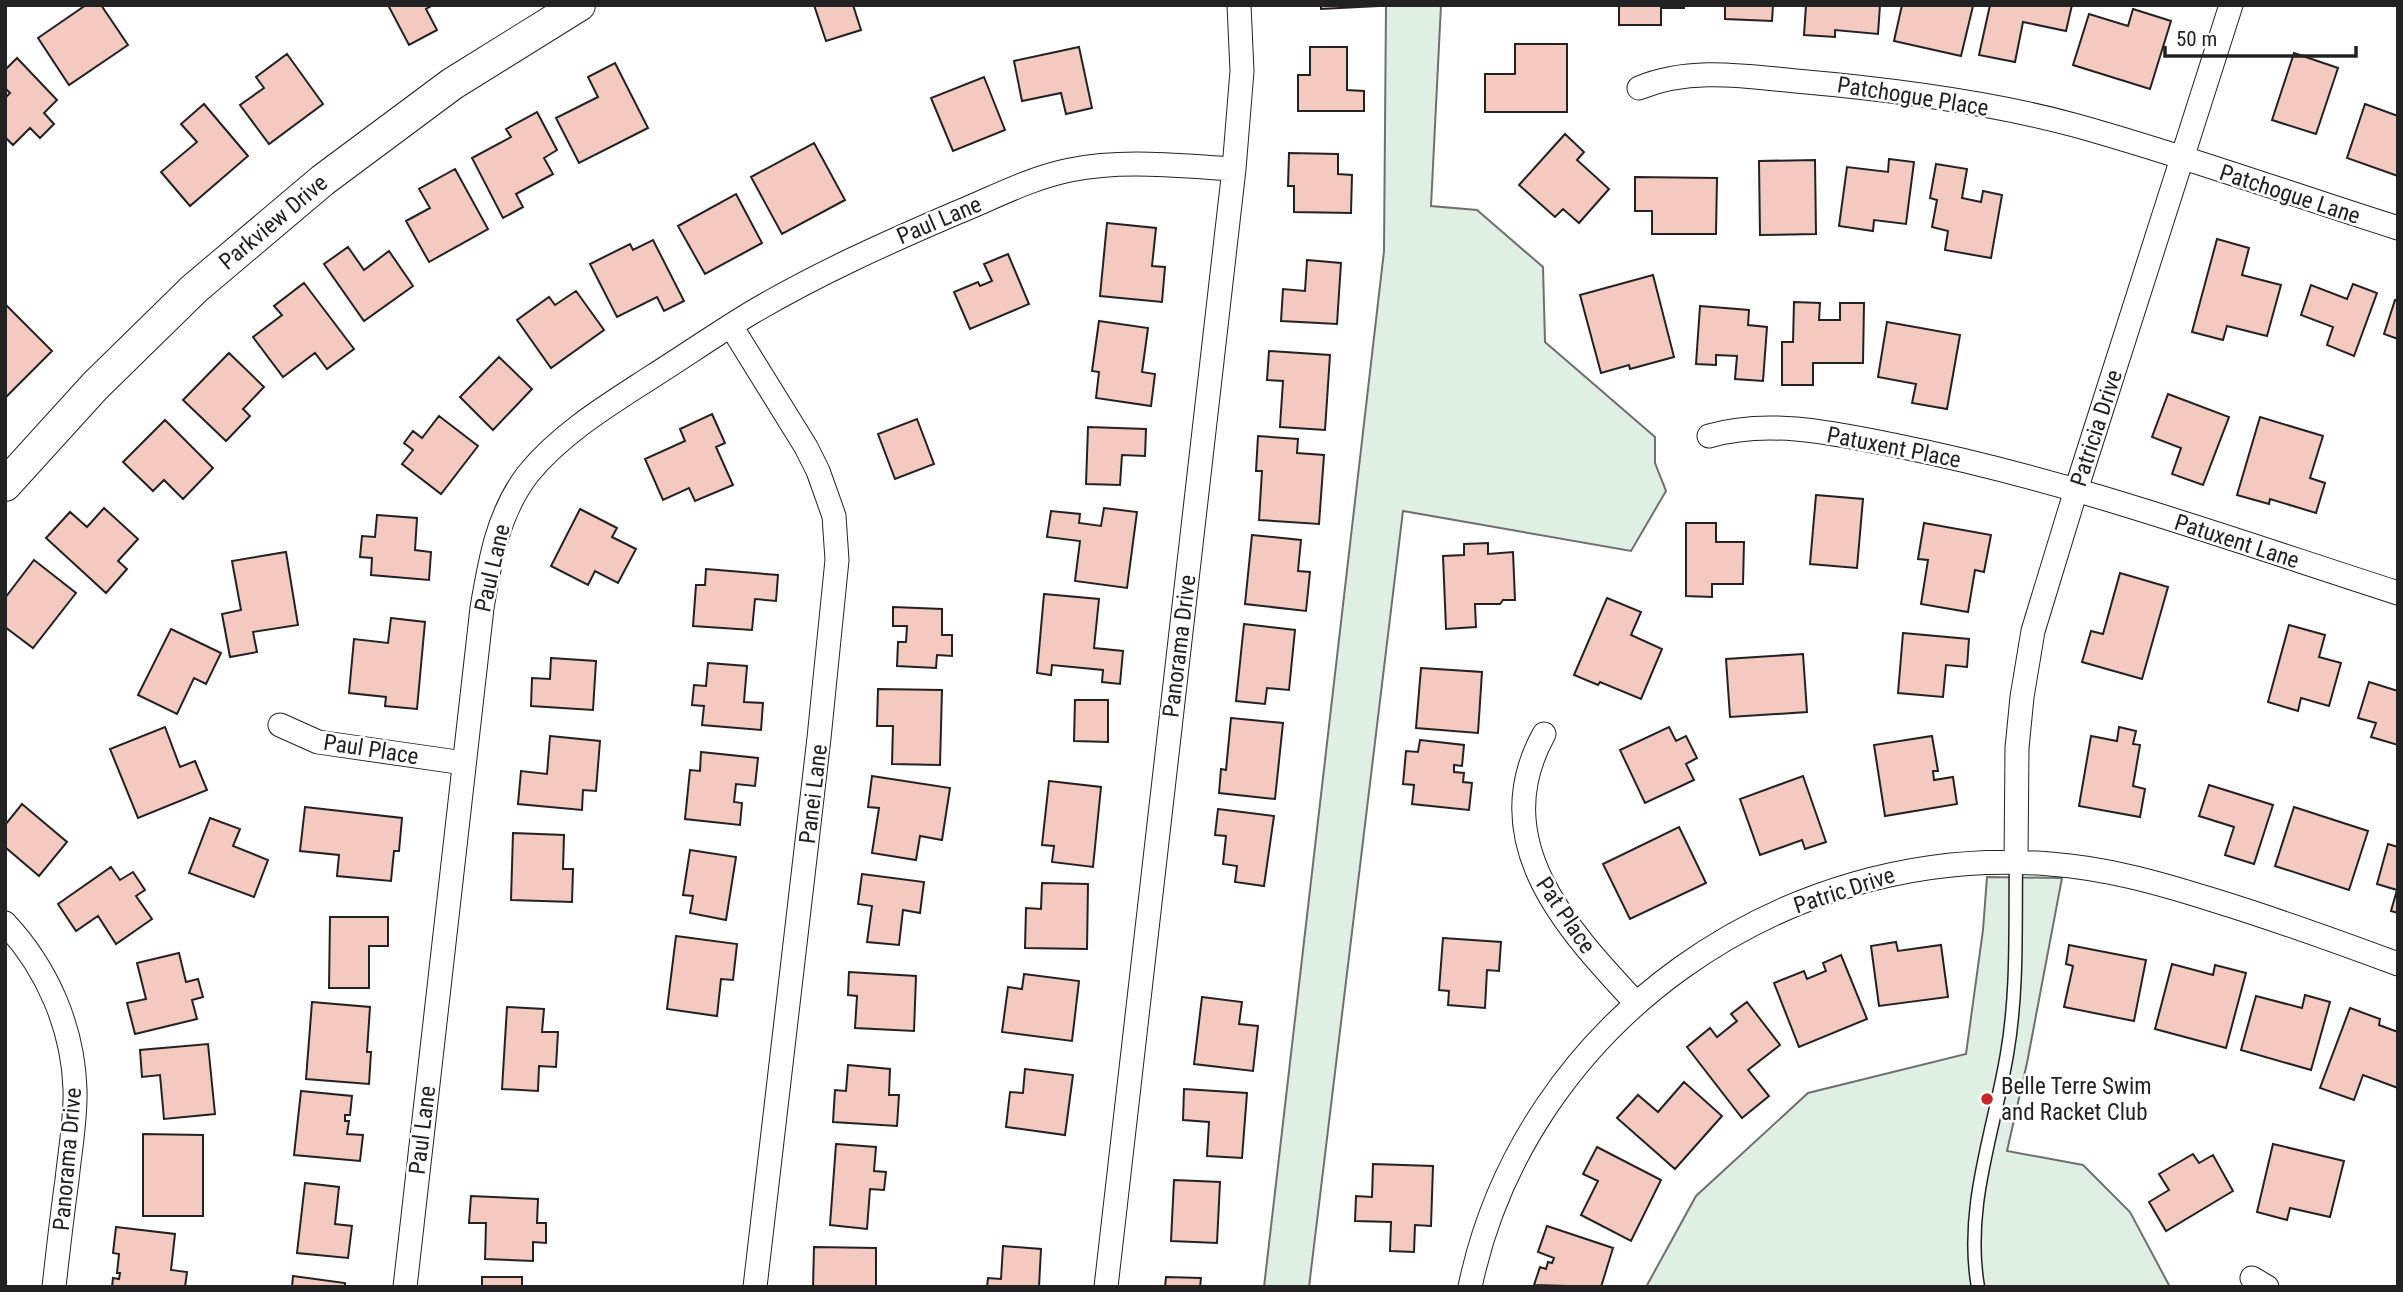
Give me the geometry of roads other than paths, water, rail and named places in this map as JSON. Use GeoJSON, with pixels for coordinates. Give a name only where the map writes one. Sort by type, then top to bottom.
{"type":"FeatureCollection","features":[{"type":"Feature","properties":{"kind":"street","name":"Parkview Drive"},"geometry":{"type":"LineString","coordinates":[[5,485],[96,386],[194,289],[323,180],[452,84],[579,5]]}},
{"type":"Feature","properties":{"kind":"street","name":"Panorama Drive"},"geometry":{"type":"LineString","coordinates":[[1105,1287],[1234,169],[1242,71],[1239,5]]}},
{"type":"Feature","properties":{"kind":"street","name":"Patricia Drive"},"geometry":{"type":"LineString","coordinates":[[2016,862],[2017,748],[2027,661],[2040,605],[2231,5]]}},
{"type":"Feature","properties":{"kind":"street","name":"Patchogue Place"},"geometry":{"type":"LineString","coordinates":[[1639,88],[1664,79],[1690,75],[1850,85],[2005,110],[2073,125],[2182,159]]}},
{"type":"Feature","properties":{"kind":"street","name":"Patchogue Lane"},"geometry":{"type":"LineString","coordinates":[[2182,159],[2398,228]]}},
{"type":"Feature","properties":{"kind":"street","name":"Paul Lane"},"geometry":{"type":"LineString","coordinates":[[405,1287],[486,582],[497,533],[516,492],[541,460],[566,437],[614,401],[731,326],[873,249],[1069,170],[1141,163],[1234,169]]}},
{"type":"Feature","properties":{"kind":"street","name":"Panei Lane"},"geometry":{"type":"LineString","coordinates":[[731,326],[818,471],[834,516],[837,561],[820,738],[755,1287]]}},
{"type":"Feature","properties":{"kind":"street","name":"Patuxent Place"},"geometry":{"type":"LineString","coordinates":[[1709,436],[1741,429],[1769,427],[1836,435],[1942,455],[2076,490]]}},
{"type":"Feature","properties":{"kind":"street","name":"Patuxent Lane"},"geometry":{"type":"LineString","coordinates":[[2076,490],[2398,593]]}},
{"type":"Feature","properties":{"kind":"street","name":"Paul Place"},"geometry":{"type":"LineString","coordinates":[[280,725],[318,742],[464,763]]}},
{"type":"Feature","properties":{"kind":"street","name":"Pat Place"},"geometry":{"type":"LineString","coordinates":[[1544,734],[1530,763],[1524,793],[1526,829],[1532,860],[1543,886],[1573,932],[1636,1003]]}},
{"type":"Feature","properties":{"kind":"street","name":"Patric Drive"},"geometry":{"type":"LineString","coordinates":[[1470,1287],[1483,1235],[1525,1141],[1572,1073],[1636,1003],[1682,966],[1716,944],[1810,898],[1898,872],[1972,863],[2016,862],[2090,868],[2137,877],[2272,918],[2398,964]]}},
{"type":"Feature","properties":{"kind":"street","name":"Panorama Drive"},"geometry":{"type":"LineString","coordinates":[[5,923],[39,967],[51,989],[66,1029],[74,1071],[72,1135],[54,1287]]}},
{"type":"Feature","properties":{"kind":"lane"},"geometry":{"type":"LineString","coordinates":[[1978,1287],[1974,1248],[1975,1209],[1980,1174],[2007,1053],[2012,1012],[2016,862]]}},
{"type":"Feature","properties":{"kind":"place","name":"Belle Terre Swim and Racket Club"},"geometry":{"type":"Point","coordinates":[1987,1099]}}]}
